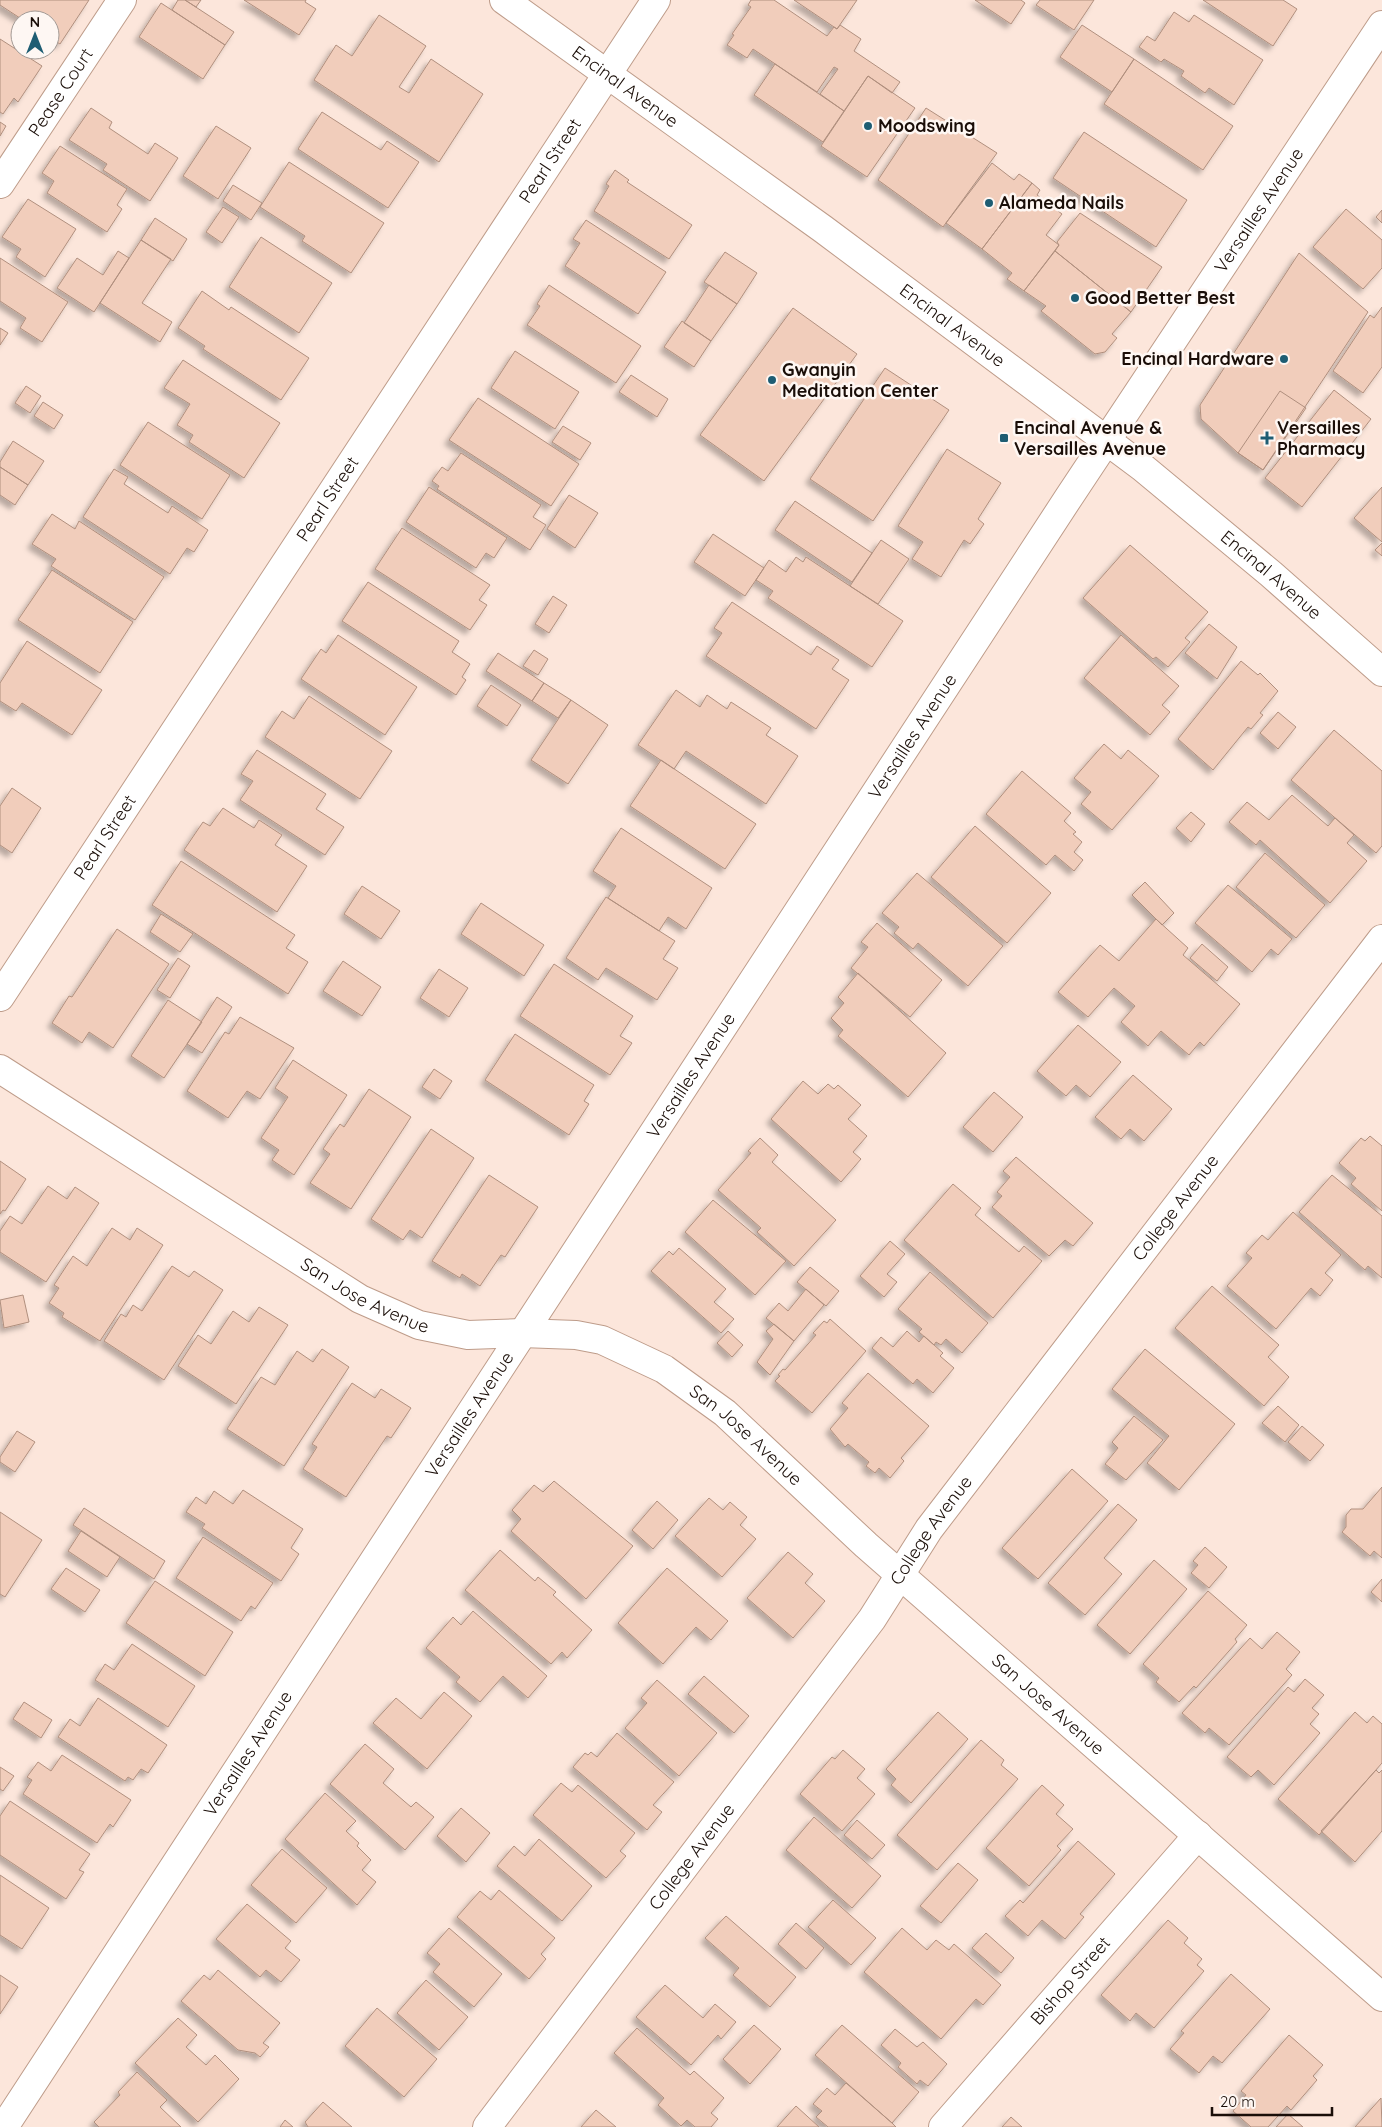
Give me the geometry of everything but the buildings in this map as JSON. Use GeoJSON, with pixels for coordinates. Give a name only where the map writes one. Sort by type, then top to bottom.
{"type":"FeatureCollection","features":[{"type":"Feature","properties":{"kind":"street","name":"Pease Court"},"geometry":{"type":"LineString","coordinates":[[0,184],[122,0]]}},
{"type":"Feature","properties":{"kind":"street","name":"Encinal Avenue"},"geometry":{"type":"LineString","coordinates":[[504,0],[823,229],[1107,440],[1186,502],[1382,672]]}},
{"type":"Feature","properties":{"kind":"street","name":"Pearl Street"},"geometry":{"type":"LineString","coordinates":[[0,997],[656,0]]}},
{"type":"Feature","properties":{"kind":"street","name":"Versailles Avenue"},"geometry":{"type":"LineString","coordinates":[[4,2127],[1107,440],[1382,25]]}},
{"type":"Feature","properties":{"kind":"street","name":"College Avenue"},"geometry":{"type":"LineString","coordinates":[[487,2127],[872,1619],[929,1528],[1382,939]]}},
{"type":"Feature","properties":{"kind":"street","name":"San Jose Avenue"},"geometry":{"type":"LineString","coordinates":[[0,1069],[360,1298],[419,1325],[468,1335],[522,1333],[576,1335],[602,1340],[664,1369],[725,1413],[900,1574],[1382,1997]]}},
{"type":"Feature","properties":{"kind":"street","name":"Bishop Street"},"geometry":{"type":"LineString","coordinates":[[943,2127],[1198,1835]]}},
{"type":"Feature","properties":{"kind":"place","name":"Moodswing"},"geometry":{"type":"Point","coordinates":[868,126]}},
{"type":"Feature","properties":{"kind":"place","name":"Alameda Nails"},"geometry":{"type":"Point","coordinates":[989,203]}},
{"type":"Feature","properties":{"kind":"place","name":"Good Better Best"},"geometry":{"type":"Point","coordinates":[1075,298]}},
{"type":"Feature","properties":{"kind":"place","name":"Encinal Hardware"},"geometry":{"type":"Point","coordinates":[1284,359]}},
{"type":"Feature","properties":{"kind":"place","name":"Gwanyin Meditation Center"},"geometry":{"type":"Point","coordinates":[772,380]}},
{"type":"Feature","properties":{"kind":"place","name":"Encinal Avenue & Versailles Avenue"},"geometry":{"type":"Point","coordinates":[1004,438]}},
{"type":"Feature","properties":{"kind":"place","name":"Versailles Pharmacy"},"geometry":{"type":"Point","coordinates":[1267,438]}}]}
